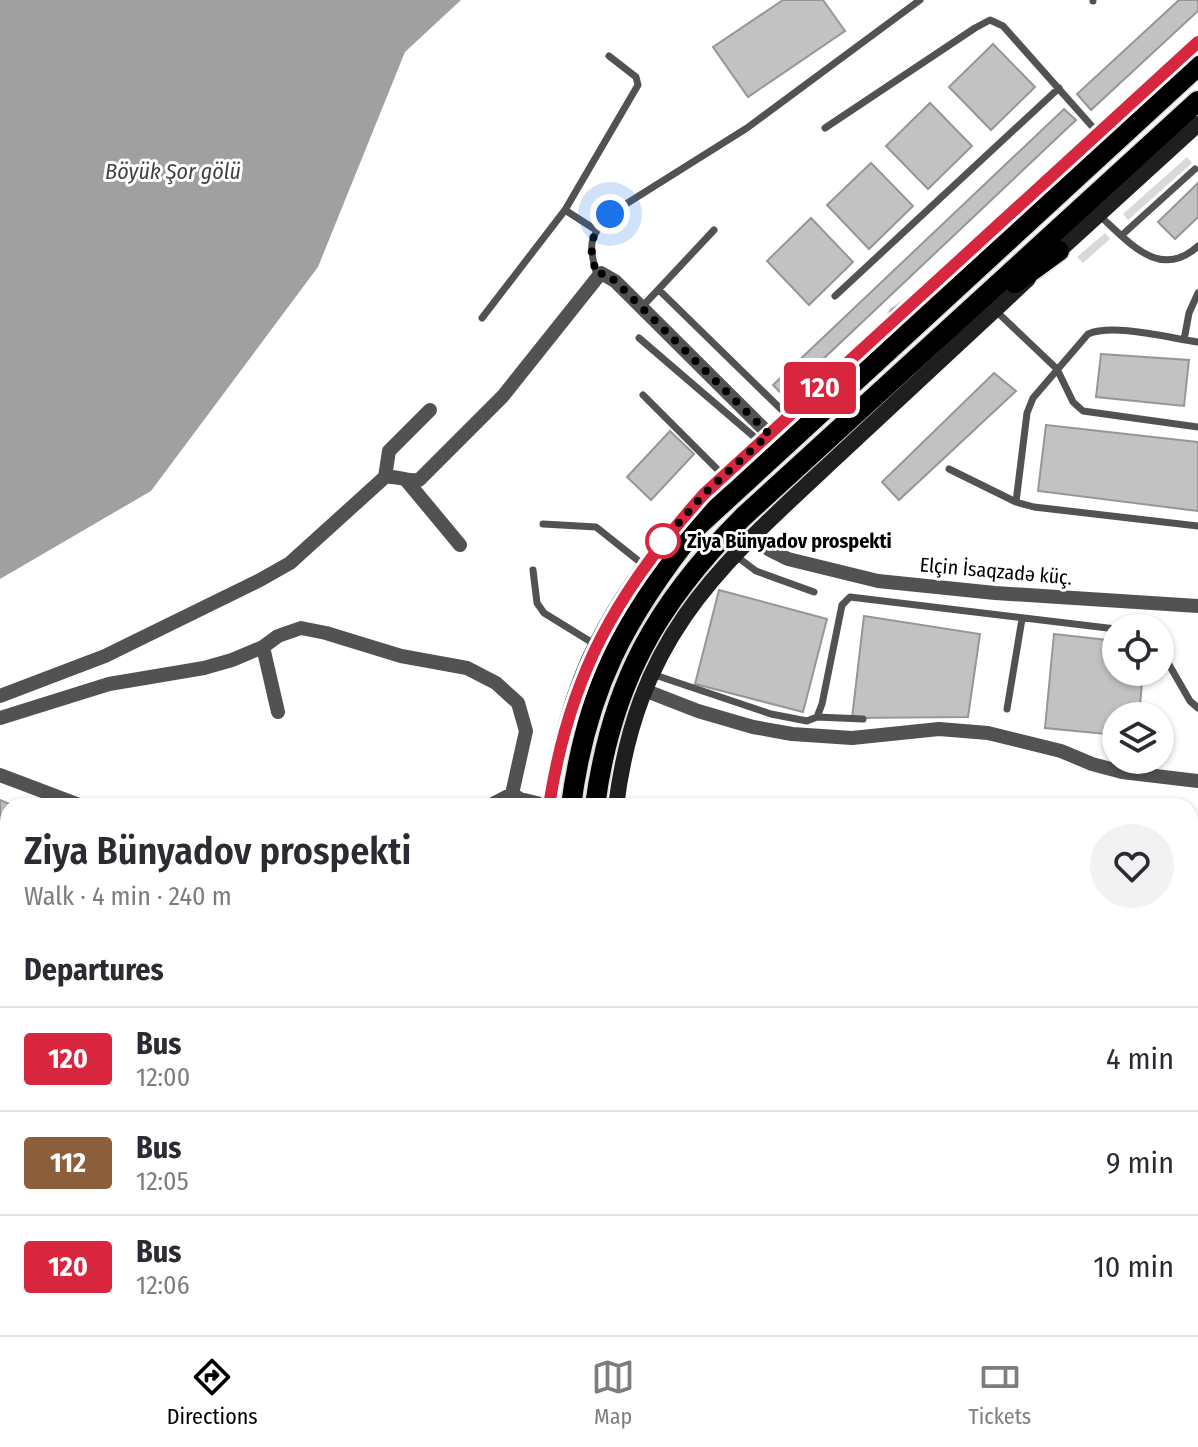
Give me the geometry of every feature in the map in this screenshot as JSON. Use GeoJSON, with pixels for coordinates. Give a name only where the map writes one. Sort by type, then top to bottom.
{"type":"FeatureCollection","features":[{"type":"Feature","properties":{"kind":"main road"},"geometry":{"type":"LineString","coordinates":[[551,798],[567,720],[596,645],[626,592],[704,494],[1198,42]]}},
{"type":"Feature","properties":{"kind":"main road"},"geometry":{"type":"LineString","coordinates":[[639,605],[660,573],[716,508],[1197,67]]}},
{"type":"Feature","properties":{"kind":"main road"},"geometry":{"type":"LineString","coordinates":[[597,798],[609,734],[625,685],[646,638],[679,588],[743,517],[1198,101]]}},
{"type":"Feature","properties":{"kind":"main road"},"geometry":{"type":"LineString","coordinates":[[650,673],[696,597],[734,554],[1099,214],[1195,132]]}},
{"type":"Feature","properties":{"kind":"main road"},"geometry":{"type":"LineString","coordinates":[[898,317],[1028,222]]}},
{"type":"Feature","properties":{"kind":"main road"},"geometry":{"type":"LineString","coordinates":[[928,347],[1059,251]]}},
{"type":"Feature","properties":{"kind":"main road"},"geometry":{"type":"LineString","coordinates":[[572,798],[580,751],[613,653],[663,557],[704,494]]}},
{"type":"Feature","properties":{"kind":"main road"},"geometry":{"type":"LineString","coordinates":[[617,798],[623,762],[644,690],[664,639],[686,598],[743,517]]}},
{"type":"Feature","properties":{"kind":"street"},"geometry":{"type":"LineString","coordinates":[[0,696],[105,656],[290,563],[385,477],[394,475],[406,480],[419,480],[503,396],[597,275],[605,273],[641,308],[765,439]]}},
{"type":"Feature","properties":{"kind":"street"},"geometry":{"type":"LineString","coordinates":[[385,477],[389,451],[430,410]]}},
{"type":"Feature","properties":{"kind":"street"},"geometry":{"type":"LineString","coordinates":[[406,480],[460,545]]}},
{"type":"Feature","properties":{"kind":"street","name":"Elçin İsaqzadə küç."},"geometry":{"type":"LineString","coordinates":[[753,536],[788,559],[878,581],[995,593],[1198,606]]}},
{"type":"Feature","properties":{"kind":"street"},"geometry":{"type":"LineString","coordinates":[[0,718],[109,684],[204,668],[263,647],[278,636],[301,628],[401,656],[467,668],[496,683],[518,703],[526,731],[512,794],[504,798]]}},
{"type":"Feature","properties":{"kind":"street"},"geometry":{"type":"LineString","coordinates":[[263,647],[278,712]]}},
{"type":"Feature","properties":{"kind":"street"},"geometry":{"type":"LineString","coordinates":[[644,690],[698,711],[753,727],[792,734],[852,738],[939,729],[988,733],[1061,751],[1122,772],[1198,781]]}},
{"type":"Feature","properties":{"kind":"street"},"geometry":{"type":"LineString","coordinates":[[0,775],[61,798]]}},
{"type":"Feature","properties":{"kind":"street"},"geometry":{"type":"LineString","coordinates":[[512,794],[518,798]]}},
{"type":"Feature","properties":{"kind":"lane"},"geometry":{"type":"LineString","coordinates":[[597,275],[591,243],[596,230],[610,214],[747,128],[920,0]]}},
{"type":"Feature","properties":{"kind":"lane"},"geometry":{"type":"LineString","coordinates":[[825,128],[986,21],[996,21],[1098,133]]}},
{"type":"Feature","properties":{"kind":"lane"},"geometry":{"type":"LineString","coordinates":[[482,318],[565,210],[638,85],[636,77],[609,56]]}},
{"type":"Feature","properties":{"kind":"lane"},"geometry":{"type":"LineString","coordinates":[[835,296],[1059,88]]}},
{"type":"Feature","properties":{"kind":"lane"},"geometry":{"type":"LineString","coordinates":[[1122,235],[1195,169]]}},
{"type":"Feature","properties":{"kind":"lane"},"geometry":{"type":"LineString","coordinates":[[565,210],[596,230]]}},
{"type":"Feature","properties":{"kind":"lane"},"geometry":{"type":"LineString","coordinates":[[1099,214],[1157,260],[1169,261],[1182,257],[1198,246]]}},
{"type":"Feature","properties":{"kind":"lane"},"geometry":{"type":"LineString","coordinates":[[641,308],[714,230]]}},
{"type":"Feature","properties":{"kind":"lane"},"geometry":{"type":"LineString","coordinates":[[659,290],[788,417]]}},
{"type":"Feature","properties":{"kind":"lane"},"geometry":{"type":"LineString","coordinates":[[1184,340],[1189,313],[1198,293]]}},
{"type":"Feature","properties":{"kind":"lane"},"geometry":{"type":"LineString","coordinates":[[995,310],[1057,369],[1073,402],[1083,411],[1198,427]]}},
{"type":"Feature","properties":{"kind":"lane"},"geometry":{"type":"LineString","coordinates":[[1016,502],[1027,413],[1033,398],[1088,334],[1098,330],[1198,342]]}},
{"type":"Feature","properties":{"kind":"lane"},"geometry":{"type":"LineString","coordinates":[[639,338],[765,439]]}},
{"type":"Feature","properties":{"kind":"lane"},"geometry":{"type":"LineString","coordinates":[[643,395],[724,476]]}},
{"type":"Feature","properties":{"kind":"lane"},"geometry":{"type":"LineString","coordinates":[[949,469],[1016,502],[1034,507],[1198,526]]}},
{"type":"Feature","properties":{"kind":"lane"},"geometry":{"type":"LineString","coordinates":[[543,524],[596,527],[645,566]]}},
{"type":"Feature","properties":{"kind":"lane"},"geometry":{"type":"LineString","coordinates":[[734,554],[756,571],[814,592]]}},
{"type":"Feature","properties":{"kind":"lane"},"geometry":{"type":"LineString","coordinates":[[533,570],[537,603],[544,613],[596,645]]}},
{"type":"Feature","properties":{"kind":"lane"},"geometry":{"type":"LineString","coordinates":[[817,717],[842,605],[850,597],[1102,628]]}},
{"type":"Feature","properties":{"kind":"lane"},"geometry":{"type":"LineString","coordinates":[[1007,709],[1022,619]]}},
{"type":"Feature","properties":{"kind":"lane"},"geometry":{"type":"LineString","coordinates":[[650,673],[771,714],[807,721],[817,717],[863,719]]}},
{"type":"Feature","properties":{"kind":"lane"},"geometry":{"type":"LineString","coordinates":[[1174,673],[1190,701],[1198,708]]}},
{"type":"Feature","properties":{"kind":"shaded area"},"geometry":{"type":"Polygon","coordinates":[[[1187,157],[1192,163],[1128,220],[1123,214],[1187,157]]]}},
{"type":"Feature","properties":{"kind":"shaded area"},"geometry":{"type":"Polygon","coordinates":[[[1105,233],[1110,239],[1083,263],[1077,257],[1105,233]]]}},
{"type":"Feature","properties":{"kind":"water","name":"Böyük Şor gölü"},"geometry":{"type":"Polygon","coordinates":[[[0,0],[461,0],[405,52],[318,267],[151,491],[0,579],[0,0]]]}},
{"type":"Feature","properties":{"kind":"building"},"geometry":{"type":"Polygon","coordinates":[[[783,0],[823,0],[845,31],[748,97],[713,47],[783,0]]]}},
{"type":"Feature","properties":{"kind":"building"},"geometry":{"type":"Polygon","coordinates":[[[1179,0],[1198,0],[1198,11],[1091,110],[1077,94],[1179,0]]]}},
{"type":"Feature","properties":{"kind":"building"},"geometry":{"type":"Polygon","coordinates":[[[993,44],[1035,87],[991,130],[949,87],[993,44]]]}},
{"type":"Feature","properties":{"kind":"building"},"geometry":{"type":"Polygon","coordinates":[[[930,103],[972,146],[928,189],[886,146],[930,103]]]}},
{"type":"Feature","properties":{"kind":"building"},"geometry":{"type":"Polygon","coordinates":[[[1064,109],[1076,120],[784,396],[773,385],[1064,109]]]}},
{"type":"Feature","properties":{"kind":"building"},"geometry":{"type":"Polygon","coordinates":[[[871,163],[913,206],[869,249],[827,205],[871,163]]]}},
{"type":"Feature","properties":{"kind":"building"},"geometry":{"type":"Polygon","coordinates":[[[1198,183],[1198,217],[1175,239],[1158,222],[1198,183]]]}},
{"type":"Feature","properties":{"kind":"building"},"geometry":{"type":"Polygon","coordinates":[[[811,218],[853,262],[809,305],[767,261],[811,218]]]}},
{"type":"Feature","properties":{"kind":"building"},"geometry":{"type":"Polygon","coordinates":[[[1101,354],[1189,360],[1184,406],[1096,397],[1101,354]]]}},
{"type":"Feature","properties":{"kind":"building"},"geometry":{"type":"Polygon","coordinates":[[[994,373],[1016,391],[899,500],[882,482],[994,373]]]}},
{"type":"Feature","properties":{"kind":"building"},"geometry":{"type":"Polygon","coordinates":[[[1046,425],[1198,442],[1198,511],[1038,491],[1046,425]]]}},
{"type":"Feature","properties":{"kind":"building"},"geometry":{"type":"Polygon","coordinates":[[[670,431],[694,454],[651,500],[627,477],[670,431]]]}},
{"type":"Feature","properties":{"kind":"building"},"geometry":{"type":"Polygon","coordinates":[[[719,590],[827,619],[803,712],[695,684],[719,590]]]}},
{"type":"Feature","properties":{"kind":"building"},"geometry":{"type":"Polygon","coordinates":[[[864,616],[980,634],[968,717],[852,718],[864,616]]]}},
{"type":"Feature","properties":{"kind":"building"},"geometry":{"type":"Polygon","coordinates":[[[1054,634],[1102,639],[1102,686],[1142,686],[1140,702],[1102,702],[1102,734],[1045,728],[1054,634]]]}},
{"type":"Feature","properties":{"kind":"bus line","name":"120"},"geometry":{"type":"LineString","coordinates":[[550,798],[567,720],[596,645],[626,592],[665,539],[704,494],[1198,42]]}},
{"type":"Feature","properties":{"kind":"place","name":"Ziya Bünyadov prospekti"},"geometry":{"type":"Point","coordinates":[663,541]}},
{"type":"Feature","properties":{"kind":"route"},"geometry":{"type":"LineString","coordinates":[[610,214],[596,230],[591,243],[597,275],[605,273],[615,281],[769,434],[704,494],[663,541]]}}]}
